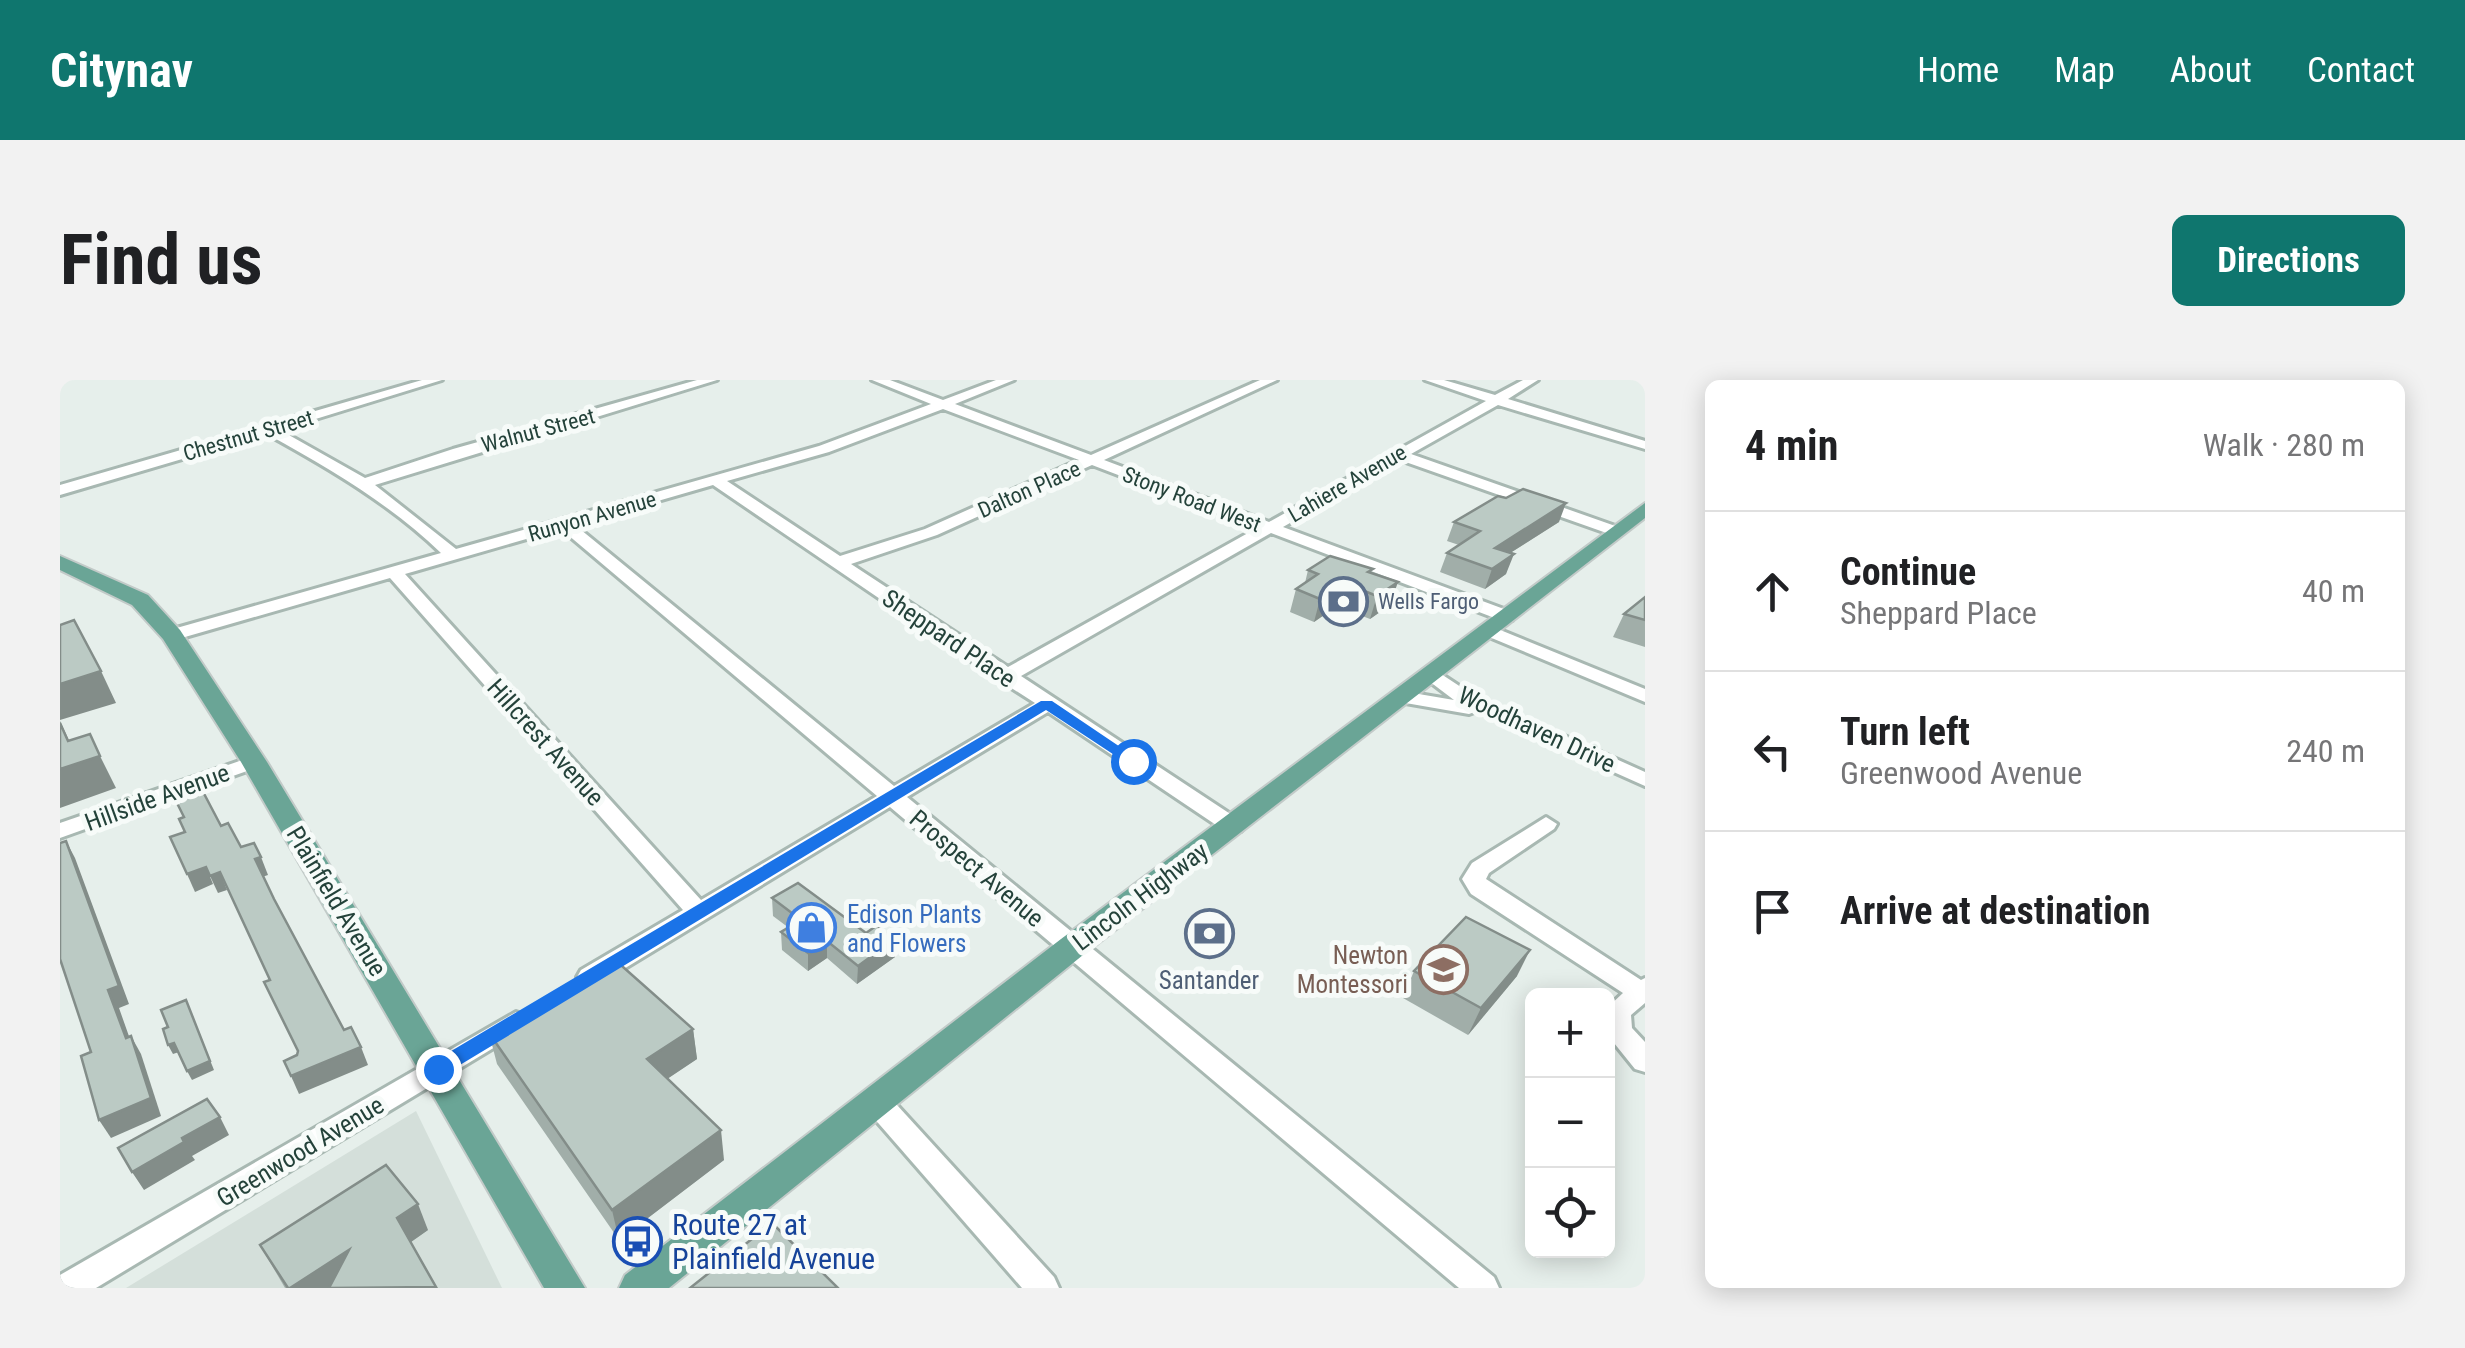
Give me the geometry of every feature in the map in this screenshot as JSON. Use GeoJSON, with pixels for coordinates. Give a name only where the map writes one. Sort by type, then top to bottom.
{"type":"FeatureCollection","features":[{"type":"Feature","properties":{"kind":"main road","name":"Lincoln Highway"},"geometry":{"type":"LineString","coordinates":[[639,1288],[1072,947],[1645,509]]}},
{"type":"Feature","properties":{"kind":"main road","name":"Plainfield Avenue"},"geometry":{"type":"LineString","coordinates":[[60,562],[140,600],[172,635],[254,762],[565,1288]]}},
{"type":"Feature","properties":{"kind":"street","name":"Chestnut Street"},"geometry":{"type":"LineString","coordinates":[[60,490],[436,380]]}},
{"type":"Feature","properties":{"kind":"street","name":"Walnut Street"},"geometry":{"type":"LineString","coordinates":[[366,483],[458,452],[711,380]]}},
{"type":"Feature","properties":{"kind":"street","name":"Stony Road West"},"geometry":{"type":"LineString","coordinates":[[878,380],[1506,616]]}},
{"type":"Feature","properties":{"kind":"street","name":"Runyon Avenue"},"geometry":{"type":"LineString","coordinates":[[172,635],[824,449],[1008,380]]}},
{"type":"Feature","properties":{"kind":"street","name":"Dalton Place"},"geometry":{"type":"LineString","coordinates":[[837,562],[930,532],[1271,380]]}},
{"type":"Feature","properties":{"kind":"street"},"geometry":{"type":"LineString","coordinates":[[1431,380],[1645,446]]}},
{"type":"Feature","properties":{"kind":"street","name":"Lahiere Avenue"},"geometry":{"type":"LineString","coordinates":[[1006,676],[1532,380]]}},
{"type":"Feature","properties":{"kind":"street"},"geometry":{"type":"LineString","coordinates":[[268,429],[403,508],[453,555]]}},
{"type":"Feature","properties":{"kind":"street"},"geometry":{"type":"LineString","coordinates":[[1397,454],[1614,531]]}},
{"type":"Feature","properties":{"kind":"street","name":"Sheppard Place"},"geometry":{"type":"LineString","coordinates":[[716,480],[1233,826]]}},
{"type":"Feature","properties":{"kind":"street","name":"Prospect Avenue"},"geometry":{"type":"LineString","coordinates":[[564,524],[1483,1288]]}},
{"type":"Feature","properties":{"kind":"street","name":"Hillcrest Avenue"},"geometry":{"type":"LineString","coordinates":[[394,572],[698,912]]}},
{"type":"Feature","properties":{"kind":"street"},"geometry":{"type":"LineString","coordinates":[[1488,630],[1645,696]]}},
{"type":"Feature","properties":{"kind":"street","name":"Woodhaven Drive"},"geometry":{"type":"LineString","coordinates":[[1432,674],[1466,699],[1645,780]]}},
{"type":"Feature","properties":{"kind":"street"},"geometry":{"type":"LineString","coordinates":[[1402,697],[1442,701],[1506,718]]}},
{"type":"Feature","properties":{"kind":"street"},"geometry":{"type":"LineString","coordinates":[[571,988],[1046,704]]}},
{"type":"Feature","properties":{"kind":"street","name":"Hillside Avenue"},"geometry":{"type":"LineString","coordinates":[[60,831],[254,762]]}},
{"type":"Feature","properties":{"kind":"street"},"geometry":{"type":"LineString","coordinates":[[1546,824],[1480,868],[1474,879],[1479,888],[1643,990],[1618,1012],[1619,1031],[1645,1060]]}},
{"type":"Feature","properties":{"kind":"street","name":"Greenwood Avenue"},"geometry":{"type":"LineString","coordinates":[[66,1288],[538,1008]]}},
{"type":"Feature","properties":{"kind":"street"},"geometry":{"type":"LineString","coordinates":[[876,1101],[1044,1288]]}},
{"type":"Feature","properties":{"kind":"street"},"geometry":{"type":"LineString","coordinates":[[60,1272],[66,1288]]}},
{"type":"Feature","properties":{"kind":"shaded area"},"geometry":{"type":"Polygon","coordinates":[[[416,1111],[502,1288],[126,1288],[416,1111]]]}},
{"type":"Feature","properties":{"kind":"building"},"geometry":{"type":"Polygon","coordinates":[[[1523,489],[1566,503],[1495,548],[1514,554],[1492,569],[1447,553],[1480,531],[1454,522],[1498,496],[1506,498],[1523,489]]]}},
{"type":"Feature","properties":{"kind":"building"},"geometry":{"type":"Polygon","coordinates":[[[1330,556],[1373,569],[1368,572],[1398,582],[1377,596],[1344,583],[1320,599],[1296,589],[1318,574],[1308,570],[1330,556]]]}},
{"type":"Feature","properties":{"kind":"building"},"geometry":{"type":"Polygon","coordinates":[[[1645,597],[1645,620],[1624,614],[1645,597]]]}},
{"type":"Feature","properties":{"kind":"building"},"geometry":{"type":"Polygon","coordinates":[[[74,620],[101,671],[60,684],[60,625],[74,620]]]}},
{"type":"Feature","properties":{"kind":"building"},"geometry":{"type":"Polygon","coordinates":[[[60,723],[68,741],[90,734],[100,756],[60,769],[60,723]]]}},
{"type":"Feature","properties":{"kind":"building"},"geometry":{"type":"Polygon","coordinates":[[[200,786],[221,826],[228,823],[241,847],[254,843],[261,857],[255,859],[274,899],[344,1030],[351,1027],[361,1047],[291,1076],[284,1061],[298,1051],[264,982],[270,980],[220,872],[210,876],[206,867],[187,874],[170,837],[185,832],[179,819],[184,817],[173,795],[200,786]]]}},
{"type":"Feature","properties":{"kind":"building"},"geometry":{"type":"Polygon","coordinates":[[[66,841],[119,986],[108,990],[126,1038],[131,1036],[151,1098],[99,1120],[81,1056],[91,1052],[60,959],[60,843],[66,841]]]}},
{"type":"Feature","properties":{"kind":"building"},"geometry":{"type":"Polygon","coordinates":[[[798,883],[866,933],[876,926],[895,939],[858,966],[827,941],[808,953],[781,932],[801,920],[772,898],[798,883]]]}},
{"type":"Feature","properties":{"kind":"building"},"geometry":{"type":"Polygon","coordinates":[[[1466,917],[1530,950],[1481,1008],[1414,971],[1466,917]]]}},
{"type":"Feature","properties":{"kind":"building"},"geometry":{"type":"Polygon","coordinates":[[[614,959],[693,1029],[647,1059],[721,1130],[612,1210],[489,1033],[614,959]]]}},
{"type":"Feature","properties":{"kind":"building"},"geometry":{"type":"Polygon","coordinates":[[[186,1000],[210,1061],[187,1071],[174,1043],[168,1045],[163,1029],[168,1027],[161,1010],[186,1000]]]}},
{"type":"Feature","properties":{"kind":"building"},"geometry":{"type":"Polygon","coordinates":[[[207,1099],[220,1117],[132,1172],[118,1148],[207,1099]]]}},
{"type":"Feature","properties":{"kind":"building"},"geometry":{"type":"Polygon","coordinates":[[[386,1165],[418,1204],[397,1218],[436,1287],[329,1288],[349,1250],[288,1288],[260,1245],[386,1165]]]}},
{"type":"Feature","properties":{"kind":"building"},"geometry":{"type":"Polygon","coordinates":[[[772,1223],[838,1288],[690,1288],[772,1223]]]}},
{"type":"Feature","properties":{"kind":"place","name":"Wells Fargo"},"geometry":{"type":"Point","coordinates":[1343,601]}},
{"type":"Feature","properties":{"kind":"place","name":"Edison Plants and Flowers"},"geometry":{"type":"Point","coordinates":[812,928]}},
{"type":"Feature","properties":{"kind":"place","name":"Santander"},"geometry":{"type":"Point","coordinates":[1209,934]}},
{"type":"Feature","properties":{"kind":"place","name":"Newton Montessori"},"geometry":{"type":"Point","coordinates":[1443,969]}},
{"type":"Feature","properties":{"kind":"place","name":"Route 27 at Plainfield Avenue"},"geometry":{"type":"Point","coordinates":[637,1242]}},
{"type":"Feature","properties":{"kind":"route"},"geometry":{"type":"LineString","coordinates":[[438,1069],[1046,704],[1133,761]]}}]}
